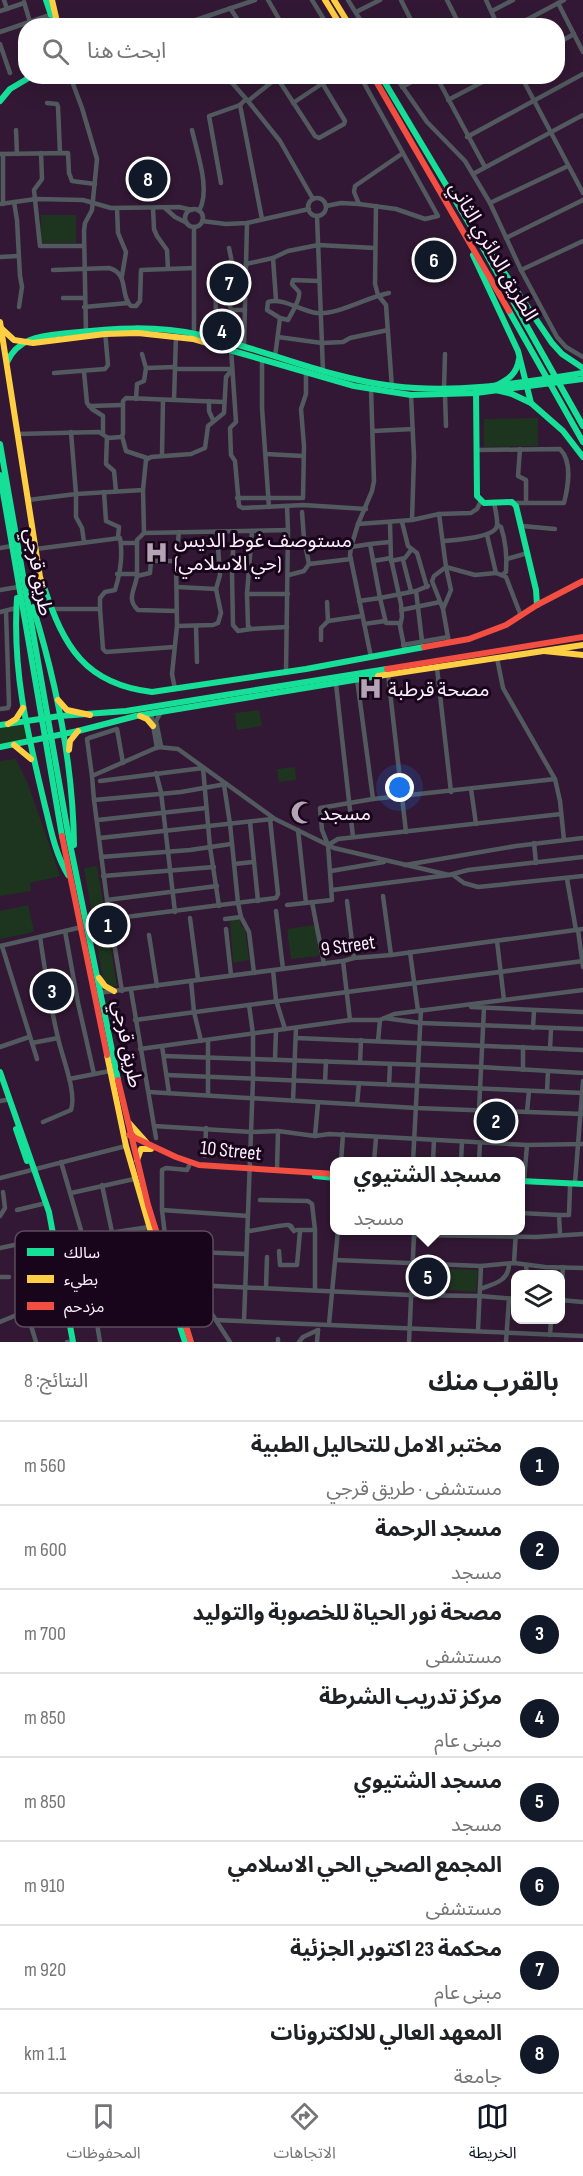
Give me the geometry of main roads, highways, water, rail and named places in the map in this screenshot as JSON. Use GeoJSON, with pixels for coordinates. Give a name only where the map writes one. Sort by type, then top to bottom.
{"type":"FeatureCollection","features":[{"type":"Feature","properties":{"kind":"main road"},"geometry":{"type":"LineString","coordinates":[[46,0],[56,18]]}},
{"type":"Feature","properties":{"kind":"main road"},"geometry":{"type":"LineString","coordinates":[[52,0],[54,14]]}},
{"type":"Feature","properties":{"kind":"main road"},"geometry":{"type":"LineString","coordinates":[[325,0],[336,18]]}},
{"type":"Feature","properties":{"kind":"main road"},"geometry":{"type":"LineString","coordinates":[[334,0],[345,18]]}},
{"type":"Feature","properties":{"kind":"main road"},"geometry":{"type":"LineString","coordinates":[[0,101],[10,89],[18,84]]}},
{"type":"Feature","properties":{"kind":"main road","name":"الطريق الدائري الثاني"},"geometry":{"type":"LineString","coordinates":[[378,84],[583,442]]}},
{"type":"Feature","properties":{"kind":"main road","name":"الطريق الدائري الثاني"},"geometry":{"type":"LineString","coordinates":[[386,84],[473,230],[583,426]]}},
{"type":"Feature","properties":{"kind":"main road"},"geometry":{"type":"LineString","coordinates":[[473,230],[552,343],[562,354],[583,368]]}},
{"type":"Feature","properties":{"kind":"main road"},"geometry":{"type":"LineString","coordinates":[[466,237],[488,290],[518,351],[531,403]]}},
{"type":"Feature","properties":{"kind":"main road"},"geometry":{"type":"LineString","coordinates":[[0,324],[13,335],[32,341]]}},
{"type":"Feature","properties":{"kind":"main road"},"geometry":{"type":"LineString","coordinates":[[0,324],[8,336],[22,342],[105,331],[194,333],[411,394],[496,388],[570,378],[583,379]]}},
{"type":"Feature","properties":{"kind":"main road"},"geometry":{"type":"LineString","coordinates":[[0,324],[40,577],[62,634],[80,660],[89,669],[117,685],[149,692],[175,689],[371,657],[404,648],[491,632],[583,581]]}},
{"type":"Feature","properties":{"kind":"main road"},"geometry":{"type":"LineString","coordinates":[[176,333],[354,386],[371,389],[445,392]]}},
{"type":"Feature","properties":{"kind":"main road"},"geometry":{"type":"LineString","coordinates":[[7,365],[14,354],[32,341]]}},
{"type":"Feature","properties":{"kind":"main road"},"geometry":{"type":"LineString","coordinates":[[7,365],[15,348],[22,342]]}},
{"type":"Feature","properties":{"kind":"main road"},"geometry":{"type":"LineString","coordinates":[[496,388],[515,374],[519,361],[518,351]]}},
{"type":"Feature","properties":{"kind":"main road"},"geometry":{"type":"LineString","coordinates":[[570,378],[583,373]]}},
{"type":"Feature","properties":{"kind":"main road"},"geometry":{"type":"LineString","coordinates":[[496,388],[531,403],[563,431],[583,457]]}},
{"type":"Feature","properties":{"kind":"main road"},"geometry":{"type":"LineString","coordinates":[[476,390],[477,496],[481,501],[513,503],[522,526],[537,594],[537,605]]}},
{"type":"Feature","properties":{"kind":"main road","name":"طريق قرجي"},"geometry":{"type":"LineString","coordinates":[[0,444],[21,590]]}},
{"type":"Feature","properties":{"kind":"main road","name":"طريق قرجي"},"geometry":{"type":"LineString","coordinates":[[0,475],[2,501],[9,525],[43,705],[71,879],[98,995],[103,1005],[125,1116],[134,1179],[150,1231]]}},
{"type":"Feature","properties":{"kind":"main road"},"geometry":{"type":"LineString","coordinates":[[21,590],[16,608],[15,656],[23,708],[33,761],[54,844],[62,867],[71,879]]}},
{"type":"Feature","properties":{"kind":"main road"},"geometry":{"type":"LineString","coordinates":[[21,590],[35,615],[57,696],[75,812],[74,864]]}},
{"type":"Feature","properties":{"kind":"main road"},"geometry":{"type":"LineString","coordinates":[[0,725],[34,719],[78,731],[151,713],[160,707],[583,637]]}},
{"type":"Feature","properties":{"kind":"main road"},"geometry":{"type":"LineString","coordinates":[[28,735],[38,740],[60,725],[90,715],[336,684],[583,645]]}},
{"type":"Feature","properties":{"kind":"main road"},"geometry":{"type":"LineString","coordinates":[[571,647],[575,656]]}},
{"type":"Feature","properties":{"kind":"main road"},"geometry":{"type":"LineString","coordinates":[[544,651],[575,656],[583,655]]}},
{"type":"Feature","properties":{"kind":"main road"},"geometry":{"type":"LineString","coordinates":[[460,656],[461,664]]}},
{"type":"Feature","properties":{"kind":"main road"},"geometry":{"type":"LineString","coordinates":[[149,692],[160,707]]}},
{"type":"Feature","properties":{"kind":"main road"},"geometry":{"type":"LineString","coordinates":[[144,708],[149,692]]}},
{"type":"Feature","properties":{"kind":"main road"},"geometry":{"type":"LineString","coordinates":[[57,696],[67,710],[90,715]]}},
{"type":"Feature","properties":{"kind":"main road"},"geometry":{"type":"LineString","coordinates":[[8,724],[16,719],[23,708]]}},
{"type":"Feature","properties":{"kind":"main road"},"geometry":{"type":"LineString","coordinates":[[136,716],[147,719],[153,726]]}},
{"type":"Feature","properties":{"kind":"main road"},"geometry":{"type":"LineString","coordinates":[[0,747],[14,745],[28,735],[34,719]]}},
{"type":"Feature","properties":{"kind":"main road"},"geometry":{"type":"LineString","coordinates":[[67,757],[70,741],[78,731]]}},
{"type":"Feature","properties":{"kind":"main road"},"geometry":{"type":"LineString","coordinates":[[14,745],[33,761]]}},
{"type":"Feature","properties":{"kind":"main road","name":"طريق قرجي"},"geometry":{"type":"LineString","coordinates":[[50,749],[95,970],[111,1071],[155,1231]]}},
{"type":"Feature","properties":{"kind":"main road"},"geometry":{"type":"LineString","coordinates":[[95,970],[102,983],[117,991],[103,1005]]}},
{"type":"Feature","properties":{"kind":"main road"},"geometry":{"type":"LineString","coordinates":[[0,1072],[52,1231]]}},
{"type":"Feature","properties":{"kind":"main road"},"geometry":{"type":"LineString","coordinates":[[0,1084],[3,1100],[33,1170],[49,1231]]}},
{"type":"Feature","properties":{"kind":"main road"},"geometry":{"type":"LineString","coordinates":[[125,1116],[134,1131],[146,1142]]}},
{"type":"Feature","properties":{"kind":"main road","name":"10 Street"},"geometry":{"type":"LineString","coordinates":[[129,1140],[146,1142],[192,1163],[213,1167],[330,1175]]}},
{"type":"Feature","properties":{"kind":"main road","name":"10 Street"},"geometry":{"type":"LineString","coordinates":[[129,1140],[189,1166],[210,1170],[330,1176]]}},
{"type":"Feature","properties":{"kind":"main road"},"geometry":{"type":"LineString","coordinates":[[136,1165],[141,1149],[151,1149]]}},
{"type":"Feature","properties":{"kind":"main road"},"geometry":{"type":"LineString","coordinates":[[525,1182],[583,1186]]}},
{"type":"Feature","properties":{"kind":"main road"},"geometry":{"type":"LineString","coordinates":[[66,1327],[68,1342]]}},
{"type":"Feature","properties":{"kind":"main road"},"geometry":{"type":"LineString","coordinates":[[70,1327],[73,1342]]}},
{"type":"Feature","properties":{"kind":"main road","name":"طريق قرجي"},"geometry":{"type":"LineString","coordinates":[[182,1327],[185,1342]]}},
{"type":"Feature","properties":{"kind":"main road","name":"طريق قرجي"},"geometry":{"type":"LineString","coordinates":[[184,1327],[191,1342]]}},
{"type":"Feature","properties":{"kind":"place","name":"المعهد العالي للالكترونات"},"geometry":{"type":"Point","coordinates":[148,179]}},
{"type":"Feature","properties":{"kind":"place","name":"المجمع الصحي الحي الاسلامي"},"geometry":{"type":"Point","coordinates":[434,260]}},
{"type":"Feature","properties":{"kind":"place","name":"محكمة 23 اكتوبر الجزئية"},"geometry":{"type":"Point","coordinates":[229,283]}},
{"type":"Feature","properties":{"kind":"place","name":"مركز تدريب الشرطة"},"geometry":{"type":"Point","coordinates":[222,331]}},
{"type":"Feature","properties":{"kind":"place","name":"مستوصف غوط الديس (حي الاسلامي)"},"geometry":{"type":"Point","coordinates":[156,552]}},
{"type":"Feature","properties":{"kind":"place","name":"مصحة قرطبة"},"geometry":{"type":"Point","coordinates":[370,689]}},
{"type":"Feature","properties":{"kind":"place","name":"مسجد"},"geometry":{"type":"Point","coordinates":[302,813]}},
{"type":"Feature","properties":{"kind":"place","name":"مختبر الامل للتحاليل الطبية"},"geometry":{"type":"Point","coordinates":[108,925]}},
{"type":"Feature","properties":{"kind":"place","name":"مصحة نور الحياة للخصوبة والتوليد"},"geometry":{"type":"Point","coordinates":[52,991]}},
{"type":"Feature","properties":{"kind":"place","name":"مسجد الرحمة"},"geometry":{"type":"Point","coordinates":[496,1121]}},
{"type":"Feature","properties":{"kind":"place","name":"مسجد الشتيوي"},"geometry":{"type":"Point","coordinates":[428,1277]}}]}
